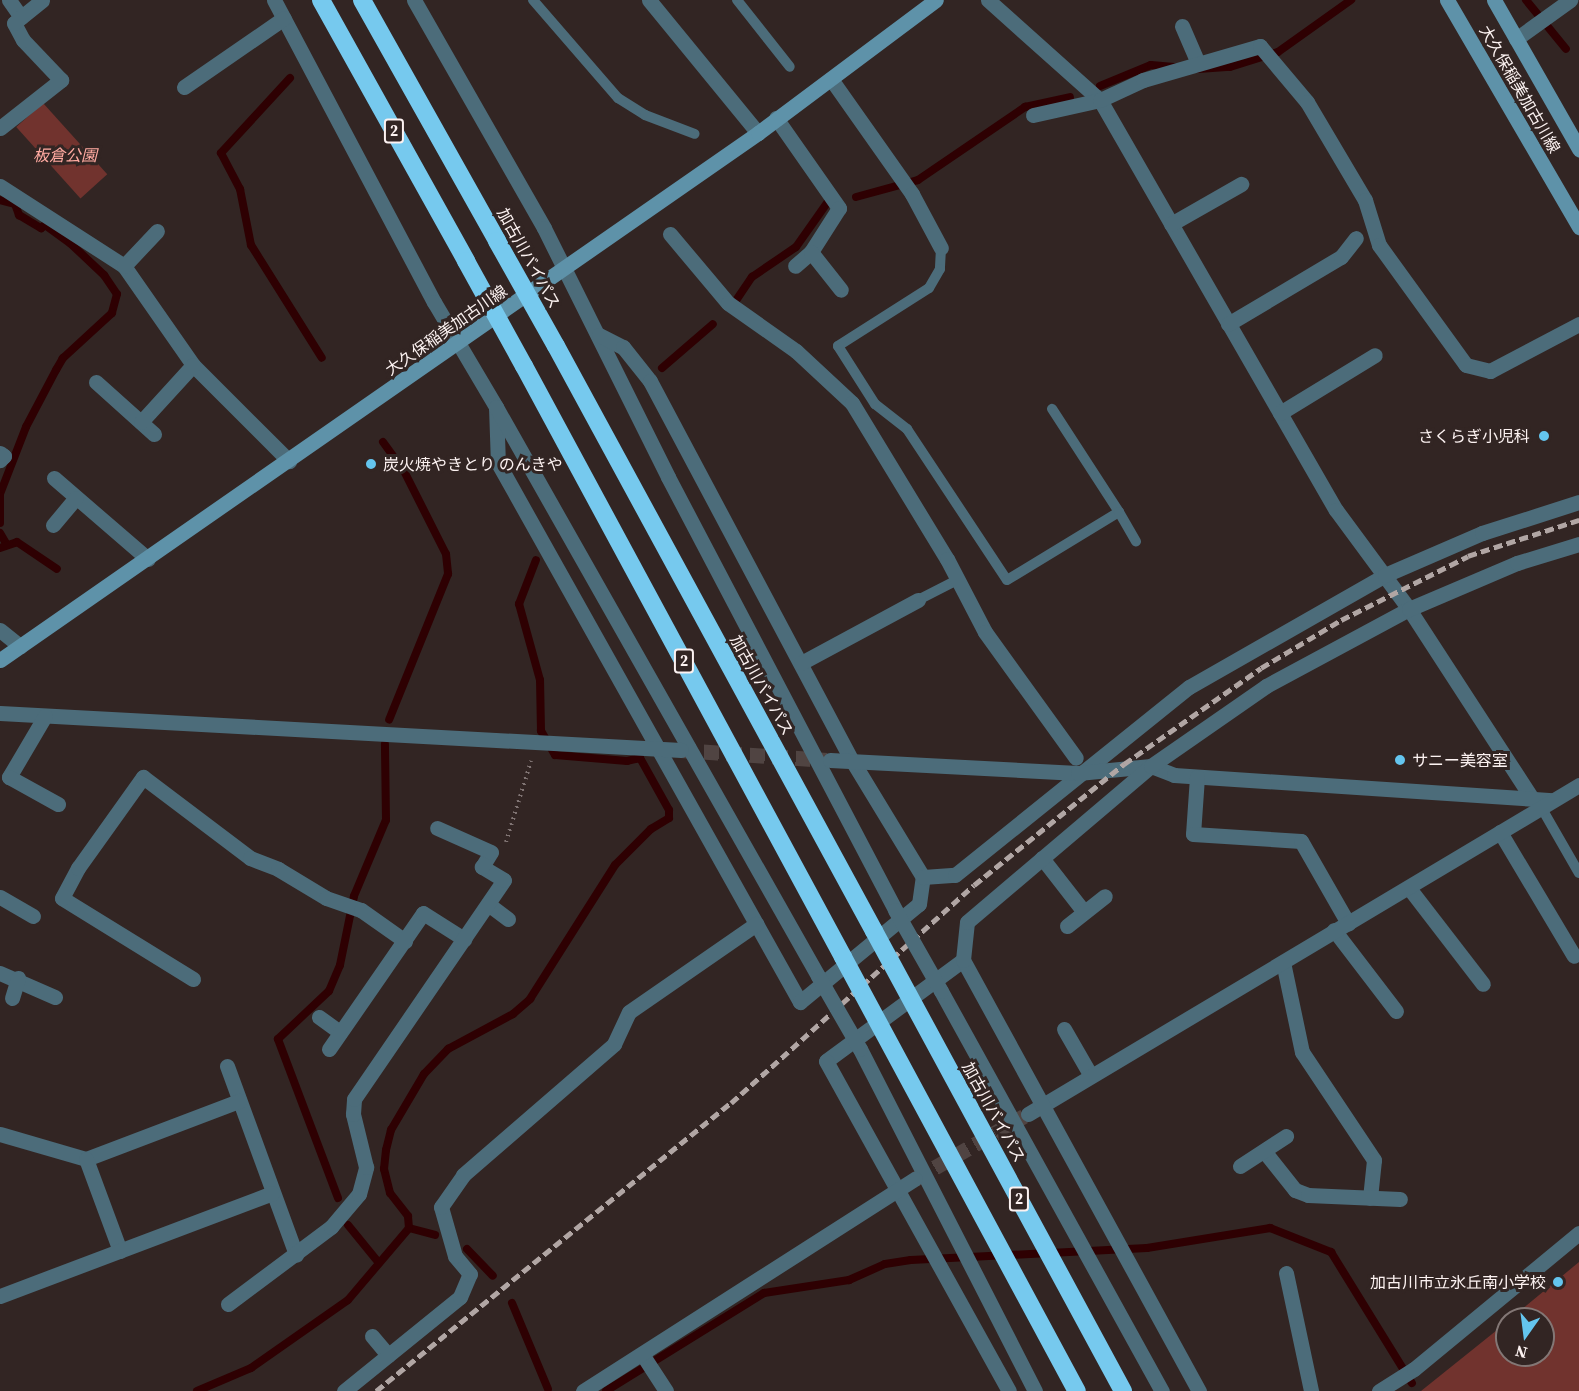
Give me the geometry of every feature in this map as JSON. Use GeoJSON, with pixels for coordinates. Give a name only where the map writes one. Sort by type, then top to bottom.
{"type":"FeatureCollection","features":[{"type":"Feature","properties":{"kind":"highway","name":"2"},"geometry":{"type":"LineString","coordinates":[[321,0],[524,366],[1077,1391]]}},
{"type":"Feature","properties":{"kind":"highway","name":"加古川バイパス"},"geometry":{"type":"LineString","coordinates":[[362,0],[556,346],[1123,1391]]}},
{"type":"Feature","properties":{"kind":"main road","name":"大久保稲美加古川線"},"geometry":{"type":"LineString","coordinates":[[0,660],[458,345],[758,133],[936,0]]}},
{"type":"Feature","properties":{"kind":"main road","name":"大久保稲美加古川線"},"geometry":{"type":"LineString","coordinates":[[1447,0],[1579,227]]}},
{"type":"Feature","properties":{"kind":"main road","name":"大久保稲美加古川線"},"geometry":{"type":"LineString","coordinates":[[1494,0],[1579,149]]}},
{"type":"Feature","properties":{"kind":"street"},"geometry":{"type":"LineString","coordinates":[[9,0],[21,17]]}},
{"type":"Feature","properties":{"kind":"street"},"geometry":{"type":"LineString","coordinates":[[0,128],[61,80],[23,40],[14,23],[42,0]]}},
{"type":"Feature","properties":{"kind":"street"},"geometry":{"type":"LineString","coordinates":[[274,0],[458,345],[860,1049],[1035,1391]]}},
{"type":"Feature","properties":{"kind":"street"},"geometry":{"type":"LineString","coordinates":[[414,0],[565,268],[668,477],[896,910],[1162,1391]]}},
{"type":"Feature","properties":{"kind":"street"},"geometry":{"type":"LineString","coordinates":[[649,0],[758,133]]}},
{"type":"Feature","properties":{"kind":"street"},"geometry":{"type":"LineString","coordinates":[[988,0],[1100,100],[1336,510],[1409,609],[1541,802]]}},
{"type":"Feature","properties":{"kind":"street"},"geometry":{"type":"LineString","coordinates":[[1516,39],[1570,0]]}},
{"type":"Feature","properties":{"kind":"street"},"geometry":{"type":"LineString","coordinates":[[184,87],[284,18]]}},
{"type":"Feature","properties":{"kind":"street"},"geometry":{"type":"LineString","coordinates":[[1182,26],[1196,63]]}},
{"type":"Feature","properties":{"kind":"street"},"geometry":{"type":"LineString","coordinates":[[1034,114],[1100,100],[1143,80],[1260,46],[1307,102],[1365,200],[1379,245],[1466,365],[1490,371],[1579,324]]}},
{"type":"Feature","properties":{"kind":"street"},"geometry":{"type":"LineString","coordinates":[[831,79],[912,194],[941,248]]}},
{"type":"Feature","properties":{"kind":"street"},"geometry":{"type":"LineString","coordinates":[[776,118],[839,208],[811,252],[795,266]]}},
{"type":"Feature","properties":{"kind":"street"},"geometry":{"type":"LineString","coordinates":[[1171,224],[1241,184]]}},
{"type":"Feature","properties":{"kind":"street"},"geometry":{"type":"LineString","coordinates":[[0,186],[124,266],[193,364],[289,461]]}},
{"type":"Feature","properties":{"kind":"street"},"geometry":{"type":"LineString","coordinates":[[124,266],[157,231]]}},
{"type":"Feature","properties":{"kind":"street"},"geometry":{"type":"LineString","coordinates":[[670,234],[728,303],[796,351],[852,403],[957,580],[985,632],[1077,765]]}},
{"type":"Feature","properties":{"kind":"street"},"geometry":{"type":"LineString","coordinates":[[1228,324],[1341,257],[1356,238]]}},
{"type":"Feature","properties":{"kind":"street"},"geometry":{"type":"LineString","coordinates":[[811,252],[841,290]]}},
{"type":"Feature","properties":{"kind":"street"},"geometry":{"type":"LineString","coordinates":[[495,407],[498,463],[800,1002],[919,904],[922,877],[853,762],[650,381],[623,347],[599,335]]}},
{"type":"Feature","properties":{"kind":"street"},"geometry":{"type":"LineString","coordinates":[[1280,413],[1375,356]]}},
{"type":"Feature","properties":{"kind":"street"},"geometry":{"type":"LineString","coordinates":[[141,422],[193,364]]}},
{"type":"Feature","properties":{"kind":"street"},"geometry":{"type":"LineString","coordinates":[[96,382],[154,434]]}},
{"type":"Feature","properties":{"kind":"street"},"geometry":{"type":"LineString","coordinates":[[0,453],[4,456],[0,460]]}},
{"type":"Feature","properties":{"kind":"street"},"geometry":{"type":"LineString","coordinates":[[54,478],[148,559]]}},
{"type":"Feature","properties":{"kind":"street"},"geometry":{"type":"LineString","coordinates":[[53,525],[76,498]]}},
{"type":"Feature","properties":{"kind":"street"},"geometry":{"type":"LineString","coordinates":[[922,877],[955,875],[1077,765],[1189,687],[1385,575],[1482,533],[1579,502]]}},
{"type":"Feature","properties":{"kind":"street"},"geometry":{"type":"LineString","coordinates":[[1199,1391],[963,960],[968,921],[1151,766],[1266,686],[1409,609],[1517,563],[1579,544]]}},
{"type":"Feature","properties":{"kind":"street"},"geometry":{"type":"LineString","coordinates":[[801,663],[918,600]]}},
{"type":"Feature","properties":{"kind":"street"},"geometry":{"type":"LineString","coordinates":[[0,630],[20,646]]}},
{"type":"Feature","properties":{"kind":"street"},"geometry":{"type":"LineString","coordinates":[[0,713],[681,750]]}},
{"type":"Feature","properties":{"kind":"street"},"geometry":{"type":"LineString","coordinates":[[45,716],[9,777],[57,804]]}},
{"type":"Feature","properties":{"kind":"street"},"geometry":{"type":"LineString","coordinates":[[830,760],[1151,766],[1174,775],[1541,802]]}},
{"type":"Feature","properties":{"kind":"street"},"geometry":{"type":"LineString","coordinates":[[193,979],[62,898],[78,868],[144,777],[250,858],[278,869],[327,898],[361,910],[405,941]]}},
{"type":"Feature","properties":{"kind":"street"},"geometry":{"type":"LineString","coordinates":[[1197,777],[1193,834],[1301,841],[1348,922]]}},
{"type":"Feature","properties":{"kind":"street"},"geometry":{"type":"LineString","coordinates":[[1028,1114],[1334,930],[1409,888],[1500,832],[1541,802],[1578,789]]}},
{"type":"Feature","properties":{"kind":"street"},"geometry":{"type":"LineString","coordinates":[[228,1304],[331,1227],[359,1194],[366,1167],[353,1114],[354,1099],[504,880],[482,867],[491,852],[437,828]]}},
{"type":"Feature","properties":{"kind":"street"},"geometry":{"type":"LineString","coordinates":[[1500,832],[1574,957]]}},
{"type":"Feature","properties":{"kind":"street"},"geometry":{"type":"LineString","coordinates":[[1042,858],[1084,912]]}},
{"type":"Feature","properties":{"kind":"street"},"geometry":{"type":"LineString","coordinates":[[1409,888],[1483,984]]}},
{"type":"Feature","properties":{"kind":"street"},"geometry":{"type":"LineString","coordinates":[[1067,926],[1104,896]]}},
{"type":"Feature","properties":{"kind":"street"},"geometry":{"type":"LineString","coordinates":[[0,897],[33,916]]}},
{"type":"Feature","properties":{"kind":"street"},"geometry":{"type":"LineString","coordinates":[[488,904],[508,919]]}},
{"type":"Feature","properties":{"kind":"street"},"geometry":{"type":"LineString","coordinates":[[328,1049],[423,913],[464,939]]}},
{"type":"Feature","properties":{"kind":"street"},"geometry":{"type":"LineString","coordinates":[[344,1391],[460,1297],[470,1274],[455,1256],[441,1207],[463,1175],[614,1044],[629,1012],[756,924]]}},
{"type":"Feature","properties":{"kind":"street"},"geometry":{"type":"LineString","coordinates":[[1334,930],[1396,1011]]}},
{"type":"Feature","properties":{"kind":"street"},"geometry":{"type":"LineString","coordinates":[[963,960],[826,1060],[1009,1391]]}},
{"type":"Feature","properties":{"kind":"street"},"geometry":{"type":"LineString","coordinates":[[1283,962],[1302,1052],[1374,1160],[1370,1198]]}},
{"type":"Feature","properties":{"kind":"street"},"geometry":{"type":"LineString","coordinates":[[0,973],[18,978],[55,997]]}},
{"type":"Feature","properties":{"kind":"street"},"geometry":{"type":"LineString","coordinates":[[12,998],[18,978]]}},
{"type":"Feature","properties":{"kind":"street"},"geometry":{"type":"LineString","coordinates":[[319,1017],[340,1032]]}},
{"type":"Feature","properties":{"kind":"street"},"geometry":{"type":"LineString","coordinates":[[1064,1029],[1091,1076]]}},
{"type":"Feature","properties":{"kind":"street"},"geometry":{"type":"LineString","coordinates":[[227,1066],[296,1255]]}},
{"type":"Feature","properties":{"kind":"street"},"geometry":{"type":"LineString","coordinates":[[0,1134],[86,1159],[239,1101]]}},
{"type":"Feature","properties":{"kind":"street"},"geometry":{"type":"LineString","coordinates":[[1240,1166],[1286,1136]]}},
{"type":"Feature","properties":{"kind":"street"},"geometry":{"type":"LineString","coordinates":[[1264,1151],[1295,1190],[1308,1195],[1400,1199]]}},
{"type":"Feature","properties":{"kind":"street"},"geometry":{"type":"LineString","coordinates":[[86,1159],[120,1251]]}},
{"type":"Feature","properties":{"kind":"street"},"geometry":{"type":"LineString","coordinates":[[583,1391],[643,1355],[915,1179]]}},
{"type":"Feature","properties":{"kind":"street"},"geometry":{"type":"LineString","coordinates":[[0,1296],[272,1193]]}},
{"type":"Feature","properties":{"kind":"street"},"geometry":{"type":"LineString","coordinates":[[1379,1391],[1414,1369],[1579,1233]]}},
{"type":"Feature","properties":{"kind":"street"},"geometry":{"type":"LineString","coordinates":[[1286,1273],[1311,1391]]}},
{"type":"Feature","properties":{"kind":"street"},"geometry":{"type":"LineString","coordinates":[[372,1336],[388,1355]]}},
{"type":"Feature","properties":{"kind":"street"},"geometry":{"type":"LineString","coordinates":[[643,1355],[666,1391]]}},
{"type":"Feature","properties":{"kind":"lane"},"geometry":{"type":"LineString","coordinates":[[533,0],[618,98],[645,115],[695,134]]}},
{"type":"Feature","properties":{"kind":"lane"},"geometry":{"type":"LineString","coordinates":[[737,0],[790,67]]}},
{"type":"Feature","properties":{"kind":"lane"},"geometry":{"type":"LineString","coordinates":[[941,248],[940,269],[928,288],[838,346],[875,404],[907,429],[1007,580],[1119,512]]}},
{"type":"Feature","properties":{"kind":"lane"},"geometry":{"type":"LineString","coordinates":[[1052,409],[1136,541]]}},
{"type":"Feature","properties":{"kind":"lane"},"geometry":{"type":"LineString","coordinates":[[918,600],[957,580]]}},
{"type":"Feature","properties":{"kind":"lane"},"geometry":{"type":"LineString","coordinates":[[1541,802],[1579,873]]}},
{"type":"Feature","properties":{"kind":"path"},"geometry":{"type":"LineString","coordinates":[[489,872],[508,838],[535,743]]}},
{"type":"Feature","properties":{"kind":"green space","name":"板倉公園"},"geometry":{"type":"Polygon","coordinates":[[[43,103],[107,174],[80,198],[16,127],[43,103]]]}},
{"type":"Feature","properties":{"kind":"green space","name":"加古川市立氷丘南小学校"},"geometry":{"type":"Polygon","coordinates":[[[1579,1262],[1579,1391],[1421,1391],[1495,1332],[1495,1367],[1555,1367],[1555,1307],[1525,1307],[1579,1262]]]}},
{"type":"Feature","properties":{"kind":"waterway"},"geometry":{"type":"LineString","coordinates":[[1198,69],[1230,67],[1278,52],[1351,0]]}},
{"type":"Feature","properties":{"kind":"waterway"},"geometry":{"type":"LineString","coordinates":[[1526,0],[1566,49]]}},
{"type":"Feature","properties":{"kind":"waterway"},"geometry":{"type":"LineString","coordinates":[[1100,86],[1151,65],[1174,67]]}},
{"type":"Feature","properties":{"kind":"waterway"},"geometry":{"type":"LineString","coordinates":[[290,78],[221,153],[240,189],[251,245],[322,358]]}},
{"type":"Feature","properties":{"kind":"waterway"},"geometry":{"type":"LineString","coordinates":[[856,197],[918,180],[1025,107],[1070,97]]}},
{"type":"Feature","properties":{"kind":"waterway"},"geometry":{"type":"LineString","coordinates":[[0,200],[15,204],[19,215],[41,228],[45,225],[70,243],[104,275],[117,294],[112,313],[63,358],[26,427],[0,494]]}},
{"type":"Feature","properties":{"kind":"waterway"},"geometry":{"type":"LineString","coordinates":[[737,299],[752,277],[796,247],[827,203]]}},
{"type":"Feature","properties":{"kind":"waterway"},"geometry":{"type":"LineString","coordinates":[[662,368],[713,324]]}},
{"type":"Feature","properties":{"kind":"waterway"},"geometry":{"type":"LineString","coordinates":[[383,442],[404,471],[446,554],[448,574],[389,720]]}},
{"type":"Feature","properties":{"kind":"waterway"},"geometry":{"type":"LineString","coordinates":[[0,496],[0,523]]}},
{"type":"Feature","properties":{"kind":"waterway"},"geometry":{"type":"LineString","coordinates":[[0,533],[7,545]]}},
{"type":"Feature","properties":{"kind":"waterway"},"geometry":{"type":"LineString","coordinates":[[0,548],[17,542],[57,569]]}},
{"type":"Feature","properties":{"kind":"waterway"},"geometry":{"type":"LineString","coordinates":[[197,1391],[251,1368],[348,1300],[409,1228],[408,1216],[390,1193],[384,1169],[391,1130],[424,1074],[448,1049],[513,1014],[530,999],[615,865],[651,829],[669,818],[669,810],[640,758],[627,761],[555,755],[541,731],[540,680],[519,604],[536,560]]}},
{"type":"Feature","properties":{"kind":"waterway"},"geometry":{"type":"LineString","coordinates":[[338,1198],[278,1039],[329,991],[340,965],[354,896],[386,820],[385,744]]}},
{"type":"Feature","properties":{"kind":"waterway"},"geometry":{"type":"LineString","coordinates":[[348,1225],[379,1263]]}},
{"type":"Feature","properties":{"kind":"waterway"},"geometry":{"type":"LineString","coordinates":[[409,1228],[435,1235]]}},
{"type":"Feature","properties":{"kind":"waterway"},"geometry":{"type":"LineString","coordinates":[[606,1391],[764,1293],[849,1280],[885,1264],[911,1260],[1147,1248],[1270,1228],[1331,1252],[1412,1383]]}},
{"type":"Feature","properties":{"kind":"waterway"},"geometry":{"type":"LineString","coordinates":[[467,1249],[493,1276]]}},
{"type":"Feature","properties":{"kind":"waterway"},"geometry":{"type":"LineString","coordinates":[[512,1303],[548,1389]]}},
{"type":"Feature","properties":{"kind":"tunnel"},"geometry":{"type":"LineString","coordinates":[[681,750],[827,760]]}},
{"type":"Feature","properties":{"kind":"tunnel"},"geometry":{"type":"LineString","coordinates":[[915,1179],[1024,1116]]}},
{"type":"Feature","properties":{"kind":"railway"},"geometry":{"type":"LineString","coordinates":[[376,1391],[731,1103],[974,885],[1124,764],[1261,668],[1341,620],[1468,556],[1579,520]]}},
{"type":"Feature","properties":{"kind":"place","name":"さくらぎ小児科"},"geometry":{"type":"Point","coordinates":[1544,436]}},
{"type":"Feature","properties":{"kind":"place","name":"炭火焼やきとり のんきや"},"geometry":{"type":"Point","coordinates":[371,464]}},
{"type":"Feature","properties":{"kind":"place","name":"サニー美容室"},"geometry":{"type":"Point","coordinates":[1400,760]}},
{"type":"Feature","properties":{"kind":"place","name":"加古川市立氷丘南小学校"},"geometry":{"type":"Point","coordinates":[1558,1282]}}]}
